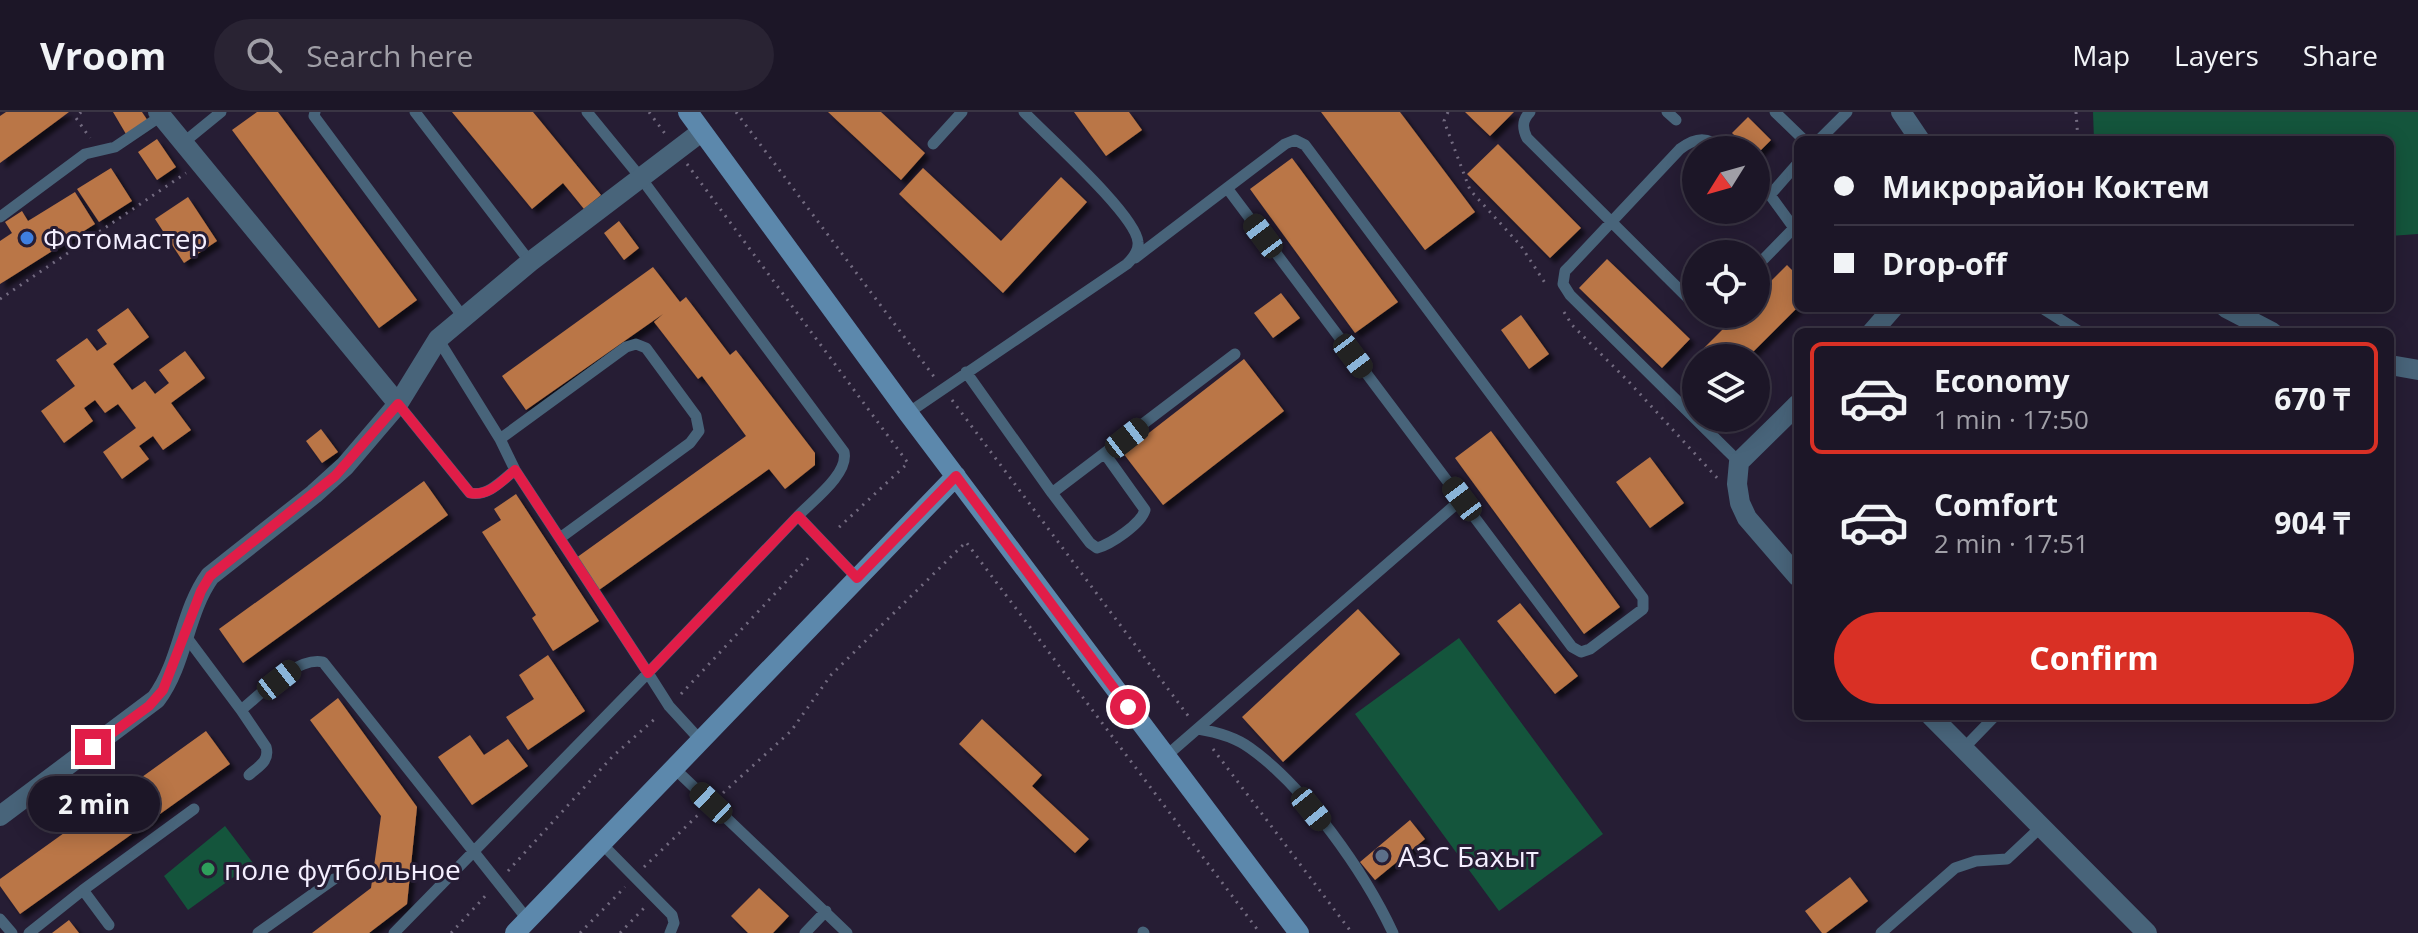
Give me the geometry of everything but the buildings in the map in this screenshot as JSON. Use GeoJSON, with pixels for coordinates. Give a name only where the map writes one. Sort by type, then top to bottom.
{"type":"FeatureCollection","features":[{"type":"Feature","properties":{"kind":"main road"},"geometry":{"type":"LineString","coordinates":[[688,112],[908,413],[1299,933]]}},
{"type":"Feature","properties":{"kind":"main road"},"geometry":{"type":"LineString","coordinates":[[522,927],[956,476]]}},
{"type":"Feature","properties":{"kind":"street"},"geometry":{"type":"LineString","coordinates":[[1901,112],[1917,136]]}},
{"type":"Feature","properties":{"kind":"street"},"geometry":{"type":"LineString","coordinates":[[160,114],[398,404]]}},
{"type":"Feature","properties":{"kind":"street"},"geometry":{"type":"LineString","coordinates":[[0,816],[149,706],[167,682],[201,591],[210,576],[335,476],[398,404],[438,339],[530,262],[701,132]]}},
{"type":"Feature","properties":{"kind":"street"},"geometry":{"type":"LineString","coordinates":[[2234,312],[2264,328]]}},
{"type":"Feature","properties":{"kind":"street"},"geometry":{"type":"LineString","coordinates":[[2394,366],[2418,370]]}},
{"type":"Feature","properties":{"kind":"street"},"geometry":{"type":"LineString","coordinates":[[1794,408],[1739,462],[1737,484],[1740,503],[1747,518],[1794,572]]}},
{"type":"Feature","properties":{"kind":"street"},"geometry":{"type":"LineString","coordinates":[[1935,720],[2147,933]]}},
{"type":"Feature","properties":{"kind":"lane"},"geometry":{"type":"LineString","coordinates":[[183,143],[221,112]]}},
{"type":"Feature","properties":{"kind":"lane"},"geometry":{"type":"LineString","coordinates":[[315,112],[314,116],[337,149],[463,317]]}},
{"type":"Feature","properties":{"kind":"lane"},"geometry":{"type":"LineString","coordinates":[[415,112],[530,262]]}},
{"type":"Feature","properties":{"kind":"lane"},"geometry":{"type":"LineString","coordinates":[[394,933],[840,473],[846,459],[844,452],[641,178],[587,112]]}},
{"type":"Feature","properties":{"kind":"lane"},"geometry":{"type":"LineString","coordinates":[[933,144],[962,112]]}},
{"type":"Feature","properties":{"kind":"lane"},"geometry":{"type":"LineString","coordinates":[[1024,112],[1109,198],[1130,224],[1138,245],[1127,264]]}},
{"type":"Feature","properties":{"kind":"lane"},"geometry":{"type":"LineString","coordinates":[[1530,112],[1525,116],[1523,127],[1527,138],[1682,292]]}},
{"type":"Feature","properties":{"kind":"lane"},"geometry":{"type":"LineString","coordinates":[[1775,112],[1800,136]]}},
{"type":"Feature","properties":{"kind":"lane"},"geometry":{"type":"LineString","coordinates":[[1823,136],[1847,112]]}},
{"type":"Feature","properties":{"kind":"lane"},"geometry":{"type":"LineString","coordinates":[[0,217],[85,154],[115,147],[160,114]]}},
{"type":"Feature","properties":{"kind":"lane"},"geometry":{"type":"LineString","coordinates":[[908,413],[1127,264],[1227,188],[1290,141],[1295,140],[1305,145],[1643,598],[1643,609],[1590,649],[1577,651],[1227,188]]}},
{"type":"Feature","properties":{"kind":"lane"},"geometry":{"type":"LineString","coordinates":[[1682,150],[1565,271],[1563,284],[1739,462]]}},
{"type":"Feature","properties":{"kind":"lane"},"geometry":{"type":"LineString","coordinates":[[1794,168],[1770,195],[1794,227]]}},
{"type":"Feature","properties":{"kind":"lane"},"geometry":{"type":"LineString","coordinates":[[1770,254],[1794,232]]}},
{"type":"Feature","properties":{"kind":"lane"},"geometry":{"type":"LineString","coordinates":[[2048,312],[2074,328]]}},
{"type":"Feature","properties":{"kind":"lane"},"geometry":{"type":"LineString","coordinates":[[438,339],[500,439],[515,470],[669,706],[702,742]]}},
{"type":"Feature","properties":{"kind":"lane"},"geometry":{"type":"LineString","coordinates":[[500,439],[626,347],[636,344],[646,348],[696,416],[699,431],[690,443],[560,538]]}},
{"type":"Feature","properties":{"kind":"lane"},"geometry":{"type":"LineString","coordinates":[[1052,493],[1235,354]]}},
{"type":"Feature","properties":{"kind":"lane"},"geometry":{"type":"LineString","coordinates":[[966,372],[1052,493],[1097,548],[1142,517],[1145,510],[1105,454]]}},
{"type":"Feature","properties":{"kind":"lane"},"geometry":{"type":"LineString","coordinates":[[398,404],[470,493],[487,492],[515,470]]}},
{"type":"Feature","properties":{"kind":"lane"},"geometry":{"type":"LineString","coordinates":[[1165,757],[1462,499]]}},
{"type":"Feature","properties":{"kind":"lane"},"geometry":{"type":"LineString","coordinates":[[798,516],[857,578]]}},
{"type":"Feature","properties":{"kind":"lane"},"geometry":{"type":"LineString","coordinates":[[185,635],[241,710],[268,753],[266,760],[249,775]]}},
{"type":"Feature","properties":{"kind":"lane"},"geometry":{"type":"LineString","coordinates":[[241,710],[298,665],[315,660],[323,662],[472,852],[522,927]]}},
{"type":"Feature","properties":{"kind":"lane"},"geometry":{"type":"LineString","coordinates":[[1964,748],[1991,720]]}},
{"type":"Feature","properties":{"kind":"lane"},"geometry":{"type":"LineString","coordinates":[[1198,729],[1217,732],[1250,748],[1290,785],[1347,856],[1372,893],[1393,933]]}},
{"type":"Feature","properties":{"kind":"lane"},"geometry":{"type":"LineString","coordinates":[[675,769],[847,933]]}},
{"type":"Feature","properties":{"kind":"lane"},"geometry":{"type":"LineString","coordinates":[[29,933],[194,809]]}},
{"type":"Feature","properties":{"kind":"lane"},"geometry":{"type":"LineString","coordinates":[[1881,933],[1955,868],[1976,861],[2007,859],[2041,827]]}},
{"type":"Feature","properties":{"kind":"lane"},"geometry":{"type":"LineString","coordinates":[[602,844],[672,915],[674,923],[670,933]]}},
{"type":"Feature","properties":{"kind":"lane"},"geometry":{"type":"LineString","coordinates":[[258,933],[334,879]]}},
{"type":"Feature","properties":{"kind":"lane"},"geometry":{"type":"LineString","coordinates":[[83,890],[109,925]]}},
{"type":"Feature","properties":{"kind":"lane"},"geometry":{"type":"LineString","coordinates":[[805,933],[826,911]]}},
{"type":"Feature","properties":{"kind":"lane"},"geometry":{"type":"LineString","coordinates":[[0,919],[12,933]]}},
{"type":"Feature","properties":{"kind":"path"},"geometry":{"type":"LineString","coordinates":[[81,112],[76,118],[99,151]]}},
{"type":"Feature","properties":{"kind":"path"},"geometry":{"type":"LineString","coordinates":[[649,112],[908,463]]}},
{"type":"Feature","properties":{"kind":"path"},"geometry":{"type":"LineString","coordinates":[[736,112],[1352,933]]}},
{"type":"Feature","properties":{"kind":"path"},"geometry":{"type":"LineString","coordinates":[[2076,112],[2078,136]]}},
{"type":"Feature","properties":{"kind":"path"},"geometry":{"type":"LineString","coordinates":[[0,299],[200,164]]}},
{"type":"Feature","properties":{"kind":"path"},"geometry":{"type":"LineString","coordinates":[[580,933],[711,803],[791,731],[831,675],[966,542],[1260,933]]}},
{"type":"Feature","properties":{"kind":"path"},"geometry":{"type":"LineString","coordinates":[[620,933],[655,897]]}},
{"type":"Feature","properties":{"kind":"green space"},"geometry":{"type":"Polygon","coordinates":[[[2093,112],[2418,112],[2418,234],[2394,236],[2394,136],[2094,136],[2093,112]]]}},
{"type":"Feature","properties":{"kind":"green space"},"geometry":{"type":"Polygon","coordinates":[[[1459,638],[1603,834],[1499,911],[1355,714],[1459,638]]]}},
{"type":"Feature","properties":{"kind":"green space","name":"поле футбольное"},"geometry":{"type":"Polygon","coordinates":[[[225,826],[253,863],[188,910],[164,876],[225,826]]]}},
{"type":"Feature","properties":{"kind":"place","name":"Фотомастер"},"geometry":{"type":"Point","coordinates":[27,238]}},
{"type":"Feature","properties":{"kind":"place","name":"АЗС Бахыт"},"geometry":{"type":"Point","coordinates":[1382,856]}},
{"type":"Feature","properties":{"kind":"place","name":"поле футбольное"},"geometry":{"type":"Point","coordinates":[208,869]}},
{"type":"Feature","properties":{"kind":"route"},"geometry":{"type":"LineString","coordinates":[[93,747],[149,706],[163,690],[201,591],[210,576],[335,476],[398,404],[470,493],[487,492],[515,470],[648,673],[798,516],[857,578],[956,476],[1128,707]]}}]}
